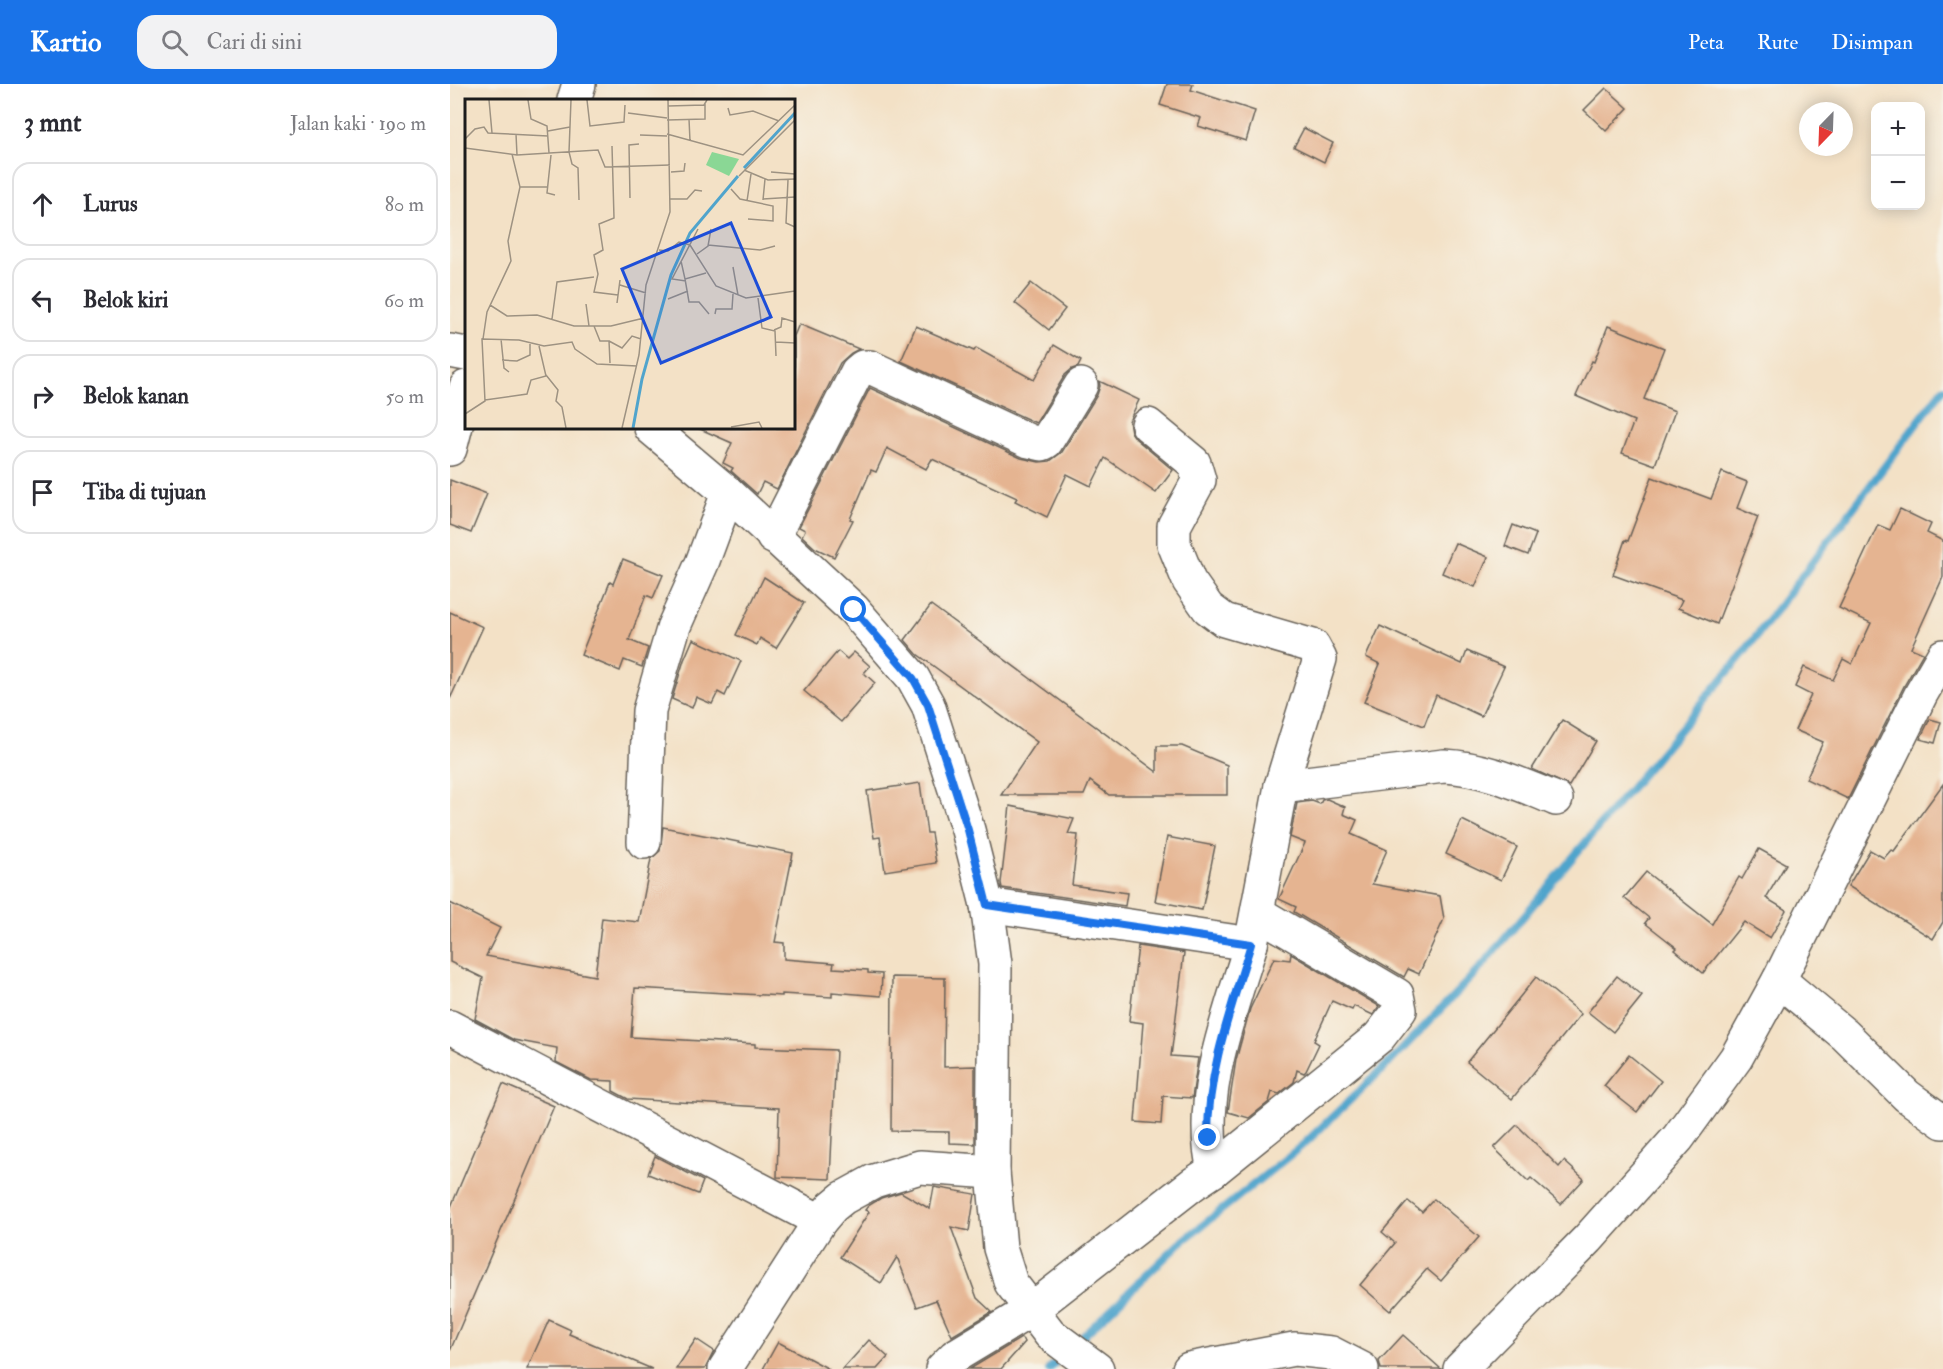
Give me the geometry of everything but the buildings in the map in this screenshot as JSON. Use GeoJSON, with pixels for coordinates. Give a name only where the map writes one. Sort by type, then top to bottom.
{"type":"FeatureCollection","features":[{"type":"Feature","properties":{"kind":"street"},"geometry":{"type":"LineString","coordinates":[[574,99],[579,84]]}},
{"type":"Feature","properties":{"kind":"street"},"geometry":{"type":"LineString","coordinates":[[450,351],[465,354]]}},
{"type":"Feature","properties":{"kind":"street"},"geometry":{"type":"LineString","coordinates":[[774,537],[857,372],[862,367],[870,367],[1029,441],[1042,444],[1046,442],[1081,385]]}},
{"type":"Feature","properties":{"kind":"street"},"geometry":{"type":"LineString","coordinates":[[450,448],[465,391]]}},
{"type":"Feature","properties":{"kind":"street"},"geometry":{"type":"LineString","coordinates":[[1148,425],[1194,463],[1197,472],[1199,480],[1174,526],[1173,535],[1174,544],[1189,581],[1208,608],[1224,620],[1313,646],[1320,659],[1281,786],[1223,1036],[1210,1100],[1203,1177]]}},
{"type":"Feature","properties":{"kind":"street"},"geometry":{"type":"LineString","coordinates":[[652,429],[728,493],[854,610],[913,678],[928,705],[968,830],[987,905],[995,964],[993,1172],[1000,1248],[1011,1282],[1041,1322],[1097,1369]]}},
{"type":"Feature","properties":{"kind":"street"},"geometry":{"type":"LineString","coordinates":[[644,842],[649,711],[674,626],[702,563],[728,493]]}},
{"type":"Feature","properties":{"kind":"street"},"geometry":{"type":"LineString","coordinates":[[1460,1369],[1587,1239],[1678,1138],[1736,1058],[1932,697],[1943,656]]}},
{"type":"Feature","properties":{"kind":"street"},"geometry":{"type":"LineString","coordinates":[[1281,786],[1444,766],[1464,767],[1493,773],[1556,799]]}},
{"type":"Feature","properties":{"kind":"street"},"geometry":{"type":"LineString","coordinates":[[942,1369],[956,1356],[1041,1322],[1203,1177],[1379,1037],[1400,1010],[1397,995],[1246,935],[987,905]]}},
{"type":"Feature","properties":{"kind":"street"},"geometry":{"type":"LineString","coordinates":[[1779,980],[1845,1035],[1907,1095],[1943,1122]]}},
{"type":"Feature","properties":{"kind":"street"},"geometry":{"type":"LineString","coordinates":[[451,1031],[820,1221]]}},
{"type":"Feature","properties":{"kind":"street"},"geometry":{"type":"LineString","coordinates":[[725,1369],[820,1221],[843,1198],[874,1181],[920,1167],[993,1172]]}},
{"type":"Feature","properties":{"kind":"street"},"geometry":{"type":"LineString","coordinates":[[1189,1369],[1294,1349],[1331,1353],[1362,1369]]}},
{"type":"Feature","properties":{"kind":"waterway"},"geometry":{"type":"LineString","coordinates":[[1075,1344],[1179,1244],[1304,1144],[1393,1059],[1482,966],[1743,654],[1943,389]]}},
{"type":"Feature","properties":{"kind":"waterway"},"geometry":{"type":"LineString","coordinates":[[1049,1369],[1065,1353]]}},
{"type":"Feature","properties":{"kind":"route"},"geometry":{"type":"LineString","coordinates":[[854,610],[913,678],[928,705],[968,830],[987,905],[1251,944],[1223,1036],[1210,1100],[1208,1138]]}}]}
